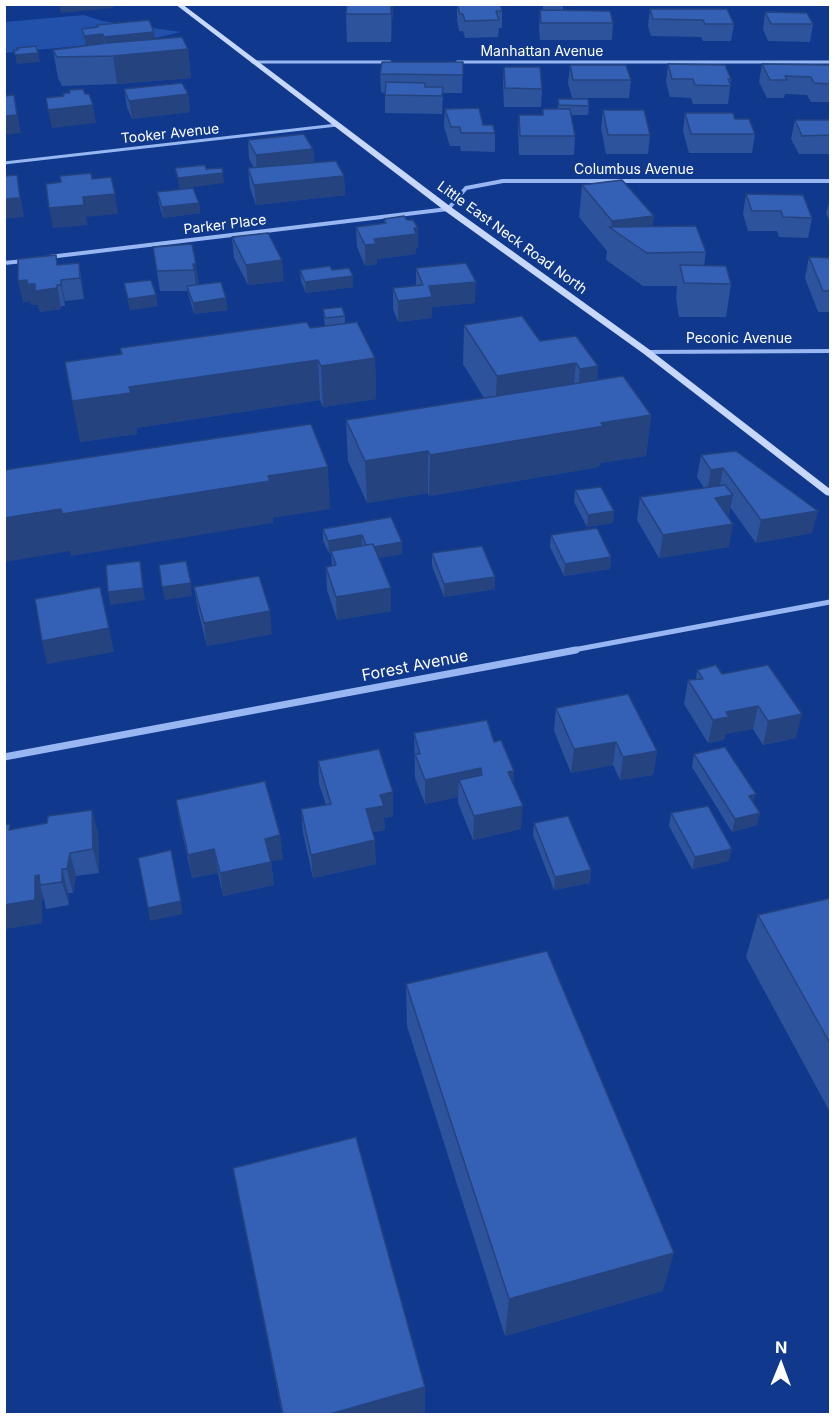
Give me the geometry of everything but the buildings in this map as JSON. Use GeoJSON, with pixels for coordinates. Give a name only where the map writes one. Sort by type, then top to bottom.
{"type":"FeatureCollection","features":[{"type":"Feature","properties":{"kind":"main road","name":"Little East Neck Road North"},"geometry":{"type":"LineString","coordinates":[[178,4],[337,126],[647,352],[831,493]]}},
{"type":"Feature","properties":{"kind":"street"},"geometry":{"type":"LineString","coordinates":[[253,62],[400,62]]}},
{"type":"Feature","properties":{"kind":"street","name":"Manhattan Avenue"},"geometry":{"type":"LineString","coordinates":[[447,62],[831,62]]}},
{"type":"Feature","properties":{"kind":"street","name":"Tooker Avenue"},"geometry":{"type":"LineString","coordinates":[[4,163],[337,126]]}},
{"type":"Feature","properties":{"kind":"street","name":"Columbus Avenue"},"geometry":{"type":"LineString","coordinates":[[448,208],[466,188],[503,181],[831,181]]}},
{"type":"Feature","properties":{"kind":"street","name":"Parker Place"},"geometry":{"type":"LineString","coordinates":[[40,259],[448,208]]}},
{"type":"Feature","properties":{"kind":"street"},"geometry":{"type":"LineString","coordinates":[[4,263],[28,260]]}},
{"type":"Feature","properties":{"kind":"street","name":"Peconic Avenue"},"geometry":{"type":"LineString","coordinates":[[647,352],[831,351]]}},
{"type":"Feature","properties":{"kind":"street","name":"Forest Avenue"},"geometry":{"type":"LineString","coordinates":[[4,757],[831,602]]}},
{"type":"Feature","properties":{"kind":"shaded area"},"geometry":{"type":"Polygon","coordinates":[[[84,15],[102,21],[181,32],[150,39],[5,53],[5,22],[84,15]]]}}]}
